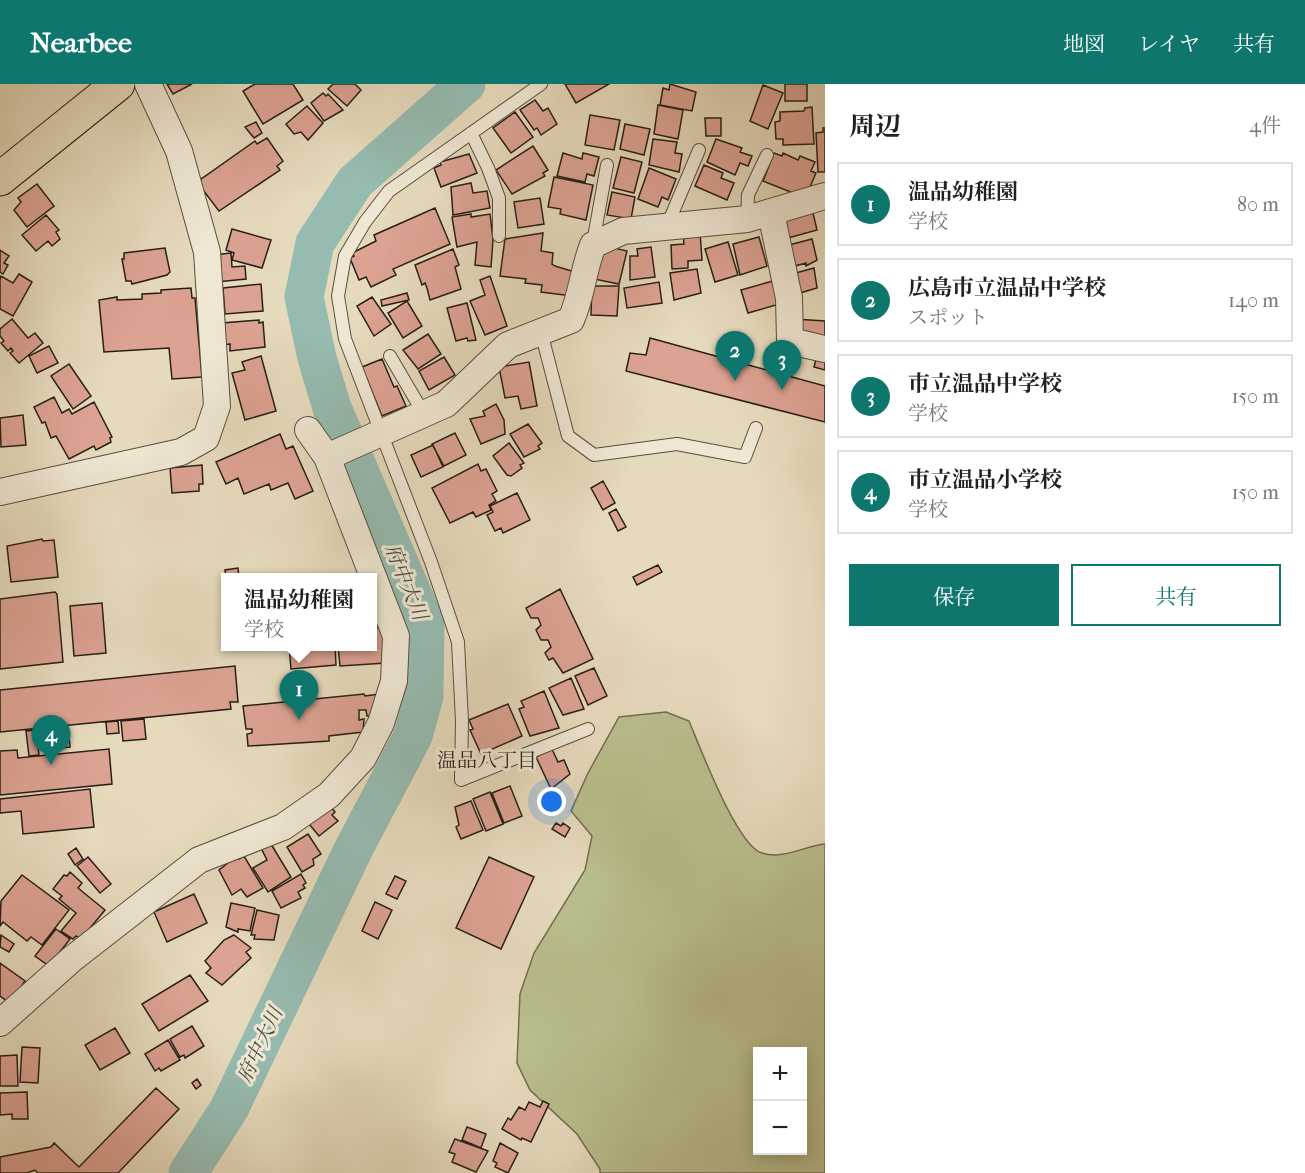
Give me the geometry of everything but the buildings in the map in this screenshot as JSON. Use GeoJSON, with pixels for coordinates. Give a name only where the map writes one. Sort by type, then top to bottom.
{"type":"FeatureCollection","features":[{"type":"Feature","properties":{"kind":"main road"},"geometry":{"type":"LineString","coordinates":[[0,179],[118,84]]}},
{"type":"Feature","properties":{"kind":"street"},"geometry":{"type":"LineString","coordinates":[[0,492],[181,452],[206,438],[217,406],[207,252],[178,151],[148,84]]}},
{"type":"Feature","properties":{"kind":"street"},"geometry":{"type":"LineString","coordinates":[[330,456],[446,404],[508,345],[571,320],[582,295],[584,268],[593,245],[623,231],[759,216],[825,196]]}},
{"type":"Feature","properties":{"kind":"street"},"geometry":{"type":"LineString","coordinates":[[759,216],[789,298],[790,341],[825,350]]}},
{"type":"Feature","properties":{"kind":"street"},"geometry":{"type":"LineString","coordinates":[[308,430],[330,456],[373,573]]}},
{"type":"Feature","properties":{"kind":"street"},"geometry":{"type":"LineString","coordinates":[[0,1023],[72,959],[199,860],[283,827],[329,795],[363,758],[381,723],[394,681],[396,636],[377,584]]}},
{"type":"Feature","properties":{"kind":"lane"},"geometry":{"type":"LineString","coordinates":[[540,84],[388,191],[365,222],[345,256],[338,296],[345,339],[374,436],[431,562],[458,642],[462,721],[460,780],[588,729]]}},
{"type":"Feature","properties":{"kind":"lane"},"geometry":{"type":"LineString","coordinates":[[471,133],[499,198],[499,236]]}},
{"type":"Feature","properties":{"kind":"lane"},"geometry":{"type":"LineString","coordinates":[[667,226],[699,150]]}},
{"type":"Feature","properties":{"kind":"lane"},"geometry":{"type":"LineString","coordinates":[[759,216],[748,195],[767,154]]}},
{"type":"Feature","properties":{"kind":"lane"},"geometry":{"type":"LineString","coordinates":[[593,245],[607,165]]}},
{"type":"Feature","properties":{"kind":"lane"},"geometry":{"type":"LineString","coordinates":[[541,332],[568,436],[594,455],[677,444],[745,457],[756,428]]}},
{"type":"Feature","properties":{"kind":"lane"},"geometry":{"type":"LineString","coordinates":[[390,356],[424,414]]}},
{"type":"Feature","properties":{"kind":"green space"},"geometry":{"type":"Polygon","coordinates":[[[666,712],[689,721],[720,794],[752,846],[762,853],[778,855],[825,844],[825,1173],[600,1173],[600,1169],[577,1134],[530,1090],[517,1063],[520,994],[534,953],[585,870],[592,836],[571,811],[588,773],[619,717],[666,712]]]}},
{"type":"Feature","properties":{"kind":"waterway","name":"府中大川"},"geometry":{"type":"LineString","coordinates":[[188,1173],[229,1109],[354,848],[413,736],[424,696],[425,623],[332,408],[317,358],[304,297],[315,243],[355,182],[466,84]]}},
{"type":"Feature","properties":{"kind":"place","name":"広島市立温品中学校"},"geometry":{"type":"Point","coordinates":[735,381]}},
{"type":"Feature","properties":{"kind":"place","name":"市立温品中学校"},"geometry":{"type":"Point","coordinates":[782,390]}},
{"type":"Feature","properties":{"kind":"place","name":"温品幼稚園"},"geometry":{"type":"Point","coordinates":[299,720]}},
{"type":"Feature","properties":{"kind":"place","name":"市立温品小学校"},"geometry":{"type":"Point","coordinates":[51,765]}},
{"type":"Feature","properties":{"kind":"district","name":"温品八丁目"},"geometry":{"type":"Point","coordinates":[487,760]}}]}
